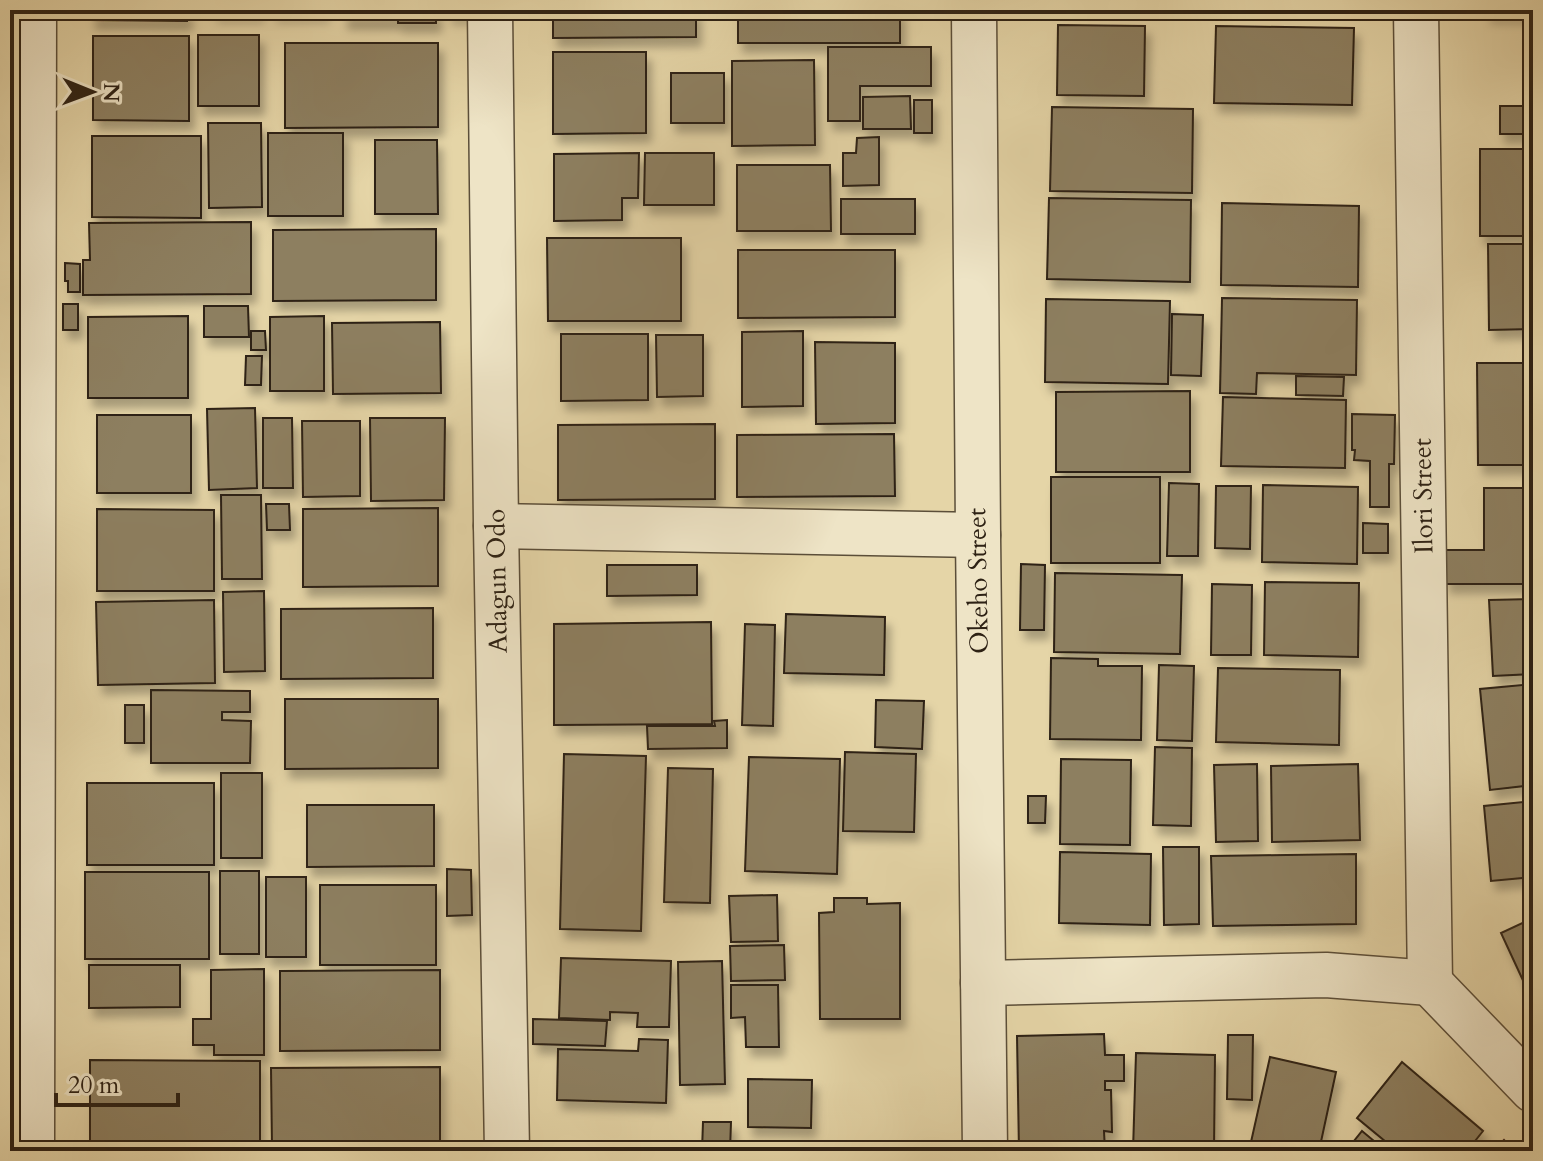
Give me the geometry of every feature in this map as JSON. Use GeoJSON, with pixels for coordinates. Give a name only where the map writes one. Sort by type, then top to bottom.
{"type":"FeatureCollection","features":[{"type":"Feature","properties":{"kind":"street"},"geometry":{"type":"LineString","coordinates":[[32,1151],[34,10]]}},
{"type":"Feature","properties":{"kind":"street","name":"Adagun Odo"},"geometry":{"type":"LineString","coordinates":[[490,10],[507,1151]]}},
{"type":"Feature","properties":{"kind":"street","name":"Okeho Street"},"geometry":{"type":"LineString","coordinates":[[974,10],[985,1151]]}},
{"type":"Feature","properties":{"kind":"street","name":"Ilori Street"},"geometry":{"type":"LineString","coordinates":[[1416,10],[1430,983]]}},
{"type":"Feature","properties":{"kind":"street"},"geometry":{"type":"LineString","coordinates":[[496,526],[978,535]]}},
{"type":"Feature","properties":{"kind":"street"},"geometry":{"type":"LineString","coordinates":[[983,983],[1326,975],[1430,983],[1533,1090]]}},
{"type":"Feature","properties":{"kind":"building"},"geometry":{"type":"Polygon","coordinates":[[[91,10],[187,10],[187,21],[91,20],[91,10]]]}},
{"type":"Feature","properties":{"kind":"building"},"geometry":{"type":"Polygon","coordinates":[[[213,10],[259,10],[259,13],[213,13],[213,10]]]}},
{"type":"Feature","properties":{"kind":"building"},"geometry":{"type":"Polygon","coordinates":[[[272,10],[324,10],[324,13],[272,13],[272,10]]]}},
{"type":"Feature","properties":{"kind":"building"},"geometry":{"type":"Polygon","coordinates":[[[343,10],[436,10],[436,23],[343,20],[343,10]]]}},
{"type":"Feature","properties":{"kind":"building"},"geometry":{"type":"Polygon","coordinates":[[[448,10],[470,10],[470,14],[448,15],[448,10]]]}},
{"type":"Feature","properties":{"kind":"building"},"geometry":{"type":"Polygon","coordinates":[[[553,10],[696,10],[696,37],[553,38],[553,10]]]}},
{"type":"Feature","properties":{"kind":"building"},"geometry":{"type":"Polygon","coordinates":[[[738,10],[900,10],[900,43],[738,43],[738,10]]]}},
{"type":"Feature","properties":{"kind":"building"},"geometry":{"type":"Polygon","coordinates":[[[1486,10],[1533,10],[1533,14],[1486,14],[1486,10]]]}},
{"type":"Feature","properties":{"kind":"building"},"geometry":{"type":"Polygon","coordinates":[[[1058,25],[1145,26],[1144,96],[1057,95],[1058,25]]]}},
{"type":"Feature","properties":{"kind":"building"},"geometry":{"type":"Polygon","coordinates":[[[1216,26],[1354,28],[1352,105],[1214,103],[1216,26]]]}},
{"type":"Feature","properties":{"kind":"building"},"geometry":{"type":"Polygon","coordinates":[[[198,35],[259,35],[259,106],[198,106],[198,35]]]}},
{"type":"Feature","properties":{"kind":"building"},"geometry":{"type":"Polygon","coordinates":[[[93,36],[189,36],[189,121],[93,120],[93,36]]]}},
{"type":"Feature","properties":{"kind":"building"},"geometry":{"type":"Polygon","coordinates":[[[285,43],[438,43],[438,127],[285,128],[285,43]]]}},
{"type":"Feature","properties":{"kind":"building"},"geometry":{"type":"Polygon","coordinates":[[[828,47],[931,47],[931,86],[860,86],[860,121],[828,121],[828,47]]]}},
{"type":"Feature","properties":{"kind":"building"},"geometry":{"type":"Polygon","coordinates":[[[553,52],[646,52],[646,133],[553,134],[553,52]]]}},
{"type":"Feature","properties":{"kind":"building"},"geometry":{"type":"Polygon","coordinates":[[[814,60],[815,145],[732,146],[732,61],[814,60]]]}},
{"type":"Feature","properties":{"kind":"building"},"geometry":{"type":"Polygon","coordinates":[[[671,73],[724,73],[724,123],[671,123],[671,73]]]}},
{"type":"Feature","properties":{"kind":"building"},"geometry":{"type":"Polygon","coordinates":[[[910,96],[911,129],[863,129],[863,97],[910,96]]]}},
{"type":"Feature","properties":{"kind":"building"},"geometry":{"type":"Polygon","coordinates":[[[914,100],[932,100],[932,133],[914,133],[914,100]]]}},
{"type":"Feature","properties":{"kind":"building"},"geometry":{"type":"Polygon","coordinates":[[[1500,106],[1533,106],[1533,134],[1500,134],[1500,106]]]}},
{"type":"Feature","properties":{"kind":"building"},"geometry":{"type":"Polygon","coordinates":[[[1052,107],[1193,109],[1192,193],[1050,191],[1052,107]]]}},
{"type":"Feature","properties":{"kind":"building"},"geometry":{"type":"Polygon","coordinates":[[[208,123],[261,123],[262,207],[209,208],[208,123]]]}},
{"type":"Feature","properties":{"kind":"building"},"geometry":{"type":"Polygon","coordinates":[[[268,133],[343,133],[343,216],[268,216],[268,133]]]}},
{"type":"Feature","properties":{"kind":"building"},"geometry":{"type":"Polygon","coordinates":[[[92,136],[201,136],[201,218],[92,217],[92,136]]]}},
{"type":"Feature","properties":{"kind":"building"},"geometry":{"type":"Polygon","coordinates":[[[879,137],[879,185],[843,186],[843,153],[856,153],[857,138],[879,137]]]}},
{"type":"Feature","properties":{"kind":"building"},"geometry":{"type":"Polygon","coordinates":[[[375,140],[437,140],[438,214],[375,214],[375,140]]]}},
{"type":"Feature","properties":{"kind":"building"},"geometry":{"type":"Polygon","coordinates":[[[1480,149],[1533,149],[1533,236],[1480,236],[1480,149]]]}},
{"type":"Feature","properties":{"kind":"building"},"geometry":{"type":"Polygon","coordinates":[[[639,153],[638,198],[622,198],[622,220],[554,221],[554,154],[639,153]]]}},
{"type":"Feature","properties":{"kind":"building"},"geometry":{"type":"Polygon","coordinates":[[[645,153],[714,153],[714,205],[644,205],[645,153]]]}},
{"type":"Feature","properties":{"kind":"building"},"geometry":{"type":"Polygon","coordinates":[[[737,165],[830,165],[831,231],[737,231],[737,165]]]}},
{"type":"Feature","properties":{"kind":"building"},"geometry":{"type":"Polygon","coordinates":[[[1049,198],[1191,200],[1190,282],[1047,279],[1049,198]]]}},
{"type":"Feature","properties":{"kind":"building"},"geometry":{"type":"Polygon","coordinates":[[[841,199],[915,199],[915,234],[841,234],[841,199]]]}},
{"type":"Feature","properties":{"kind":"building"},"geometry":{"type":"Polygon","coordinates":[[[1222,203],[1359,206],[1358,287],[1221,285],[1222,203]]]}},
{"type":"Feature","properties":{"kind":"building"},"geometry":{"type":"Polygon","coordinates":[[[251,222],[251,294],[83,295],[83,260],[90,260],[89,223],[251,222]]]}},
{"type":"Feature","properties":{"kind":"building"},"geometry":{"type":"Polygon","coordinates":[[[436,229],[436,300],[273,301],[273,230],[436,229]]]}},
{"type":"Feature","properties":{"kind":"building"},"geometry":{"type":"Polygon","coordinates":[[[547,238],[681,238],[681,321],[548,321],[547,238]]]}},
{"type":"Feature","properties":{"kind":"building"},"geometry":{"type":"Polygon","coordinates":[[[1488,244],[1533,244],[1533,329],[1489,330],[1488,244]]]}},
{"type":"Feature","properties":{"kind":"building"},"geometry":{"type":"Polygon","coordinates":[[[738,250],[895,250],[895,317],[738,318],[738,250]]]}},
{"type":"Feature","properties":{"kind":"building"},"geometry":{"type":"Polygon","coordinates":[[[65,263],[80,264],[80,292],[68,292],[65,263]]]}},
{"type":"Feature","properties":{"kind":"building"},"geometry":{"type":"Polygon","coordinates":[[[1222,298],[1357,300],[1356,375],[1257,373],[1256,394],[1220,393],[1222,298]]]}},
{"type":"Feature","properties":{"kind":"building"},"geometry":{"type":"Polygon","coordinates":[[[1046,299],[1170,301],[1168,384],[1045,382],[1046,299]]]}},
{"type":"Feature","properties":{"kind":"building"},"geometry":{"type":"Polygon","coordinates":[[[63,304],[78,304],[78,330],[63,330],[63,304]]]}},
{"type":"Feature","properties":{"kind":"building"},"geometry":{"type":"Polygon","coordinates":[[[204,306],[248,306],[249,337],[204,337],[204,306]]]}},
{"type":"Feature","properties":{"kind":"building"},"geometry":{"type":"Polygon","coordinates":[[[1172,314],[1203,315],[1201,376],[1171,375],[1172,314]]]}},
{"type":"Feature","properties":{"kind":"building"},"geometry":{"type":"Polygon","coordinates":[[[188,316],[188,398],[88,398],[88,317],[188,316]]]}},
{"type":"Feature","properties":{"kind":"building"},"geometry":{"type":"Polygon","coordinates":[[[324,316],[324,391],[270,391],[270,317],[324,316]]]}},
{"type":"Feature","properties":{"kind":"building"},"geometry":{"type":"Polygon","coordinates":[[[440,322],[441,393],[333,394],[332,323],[440,322]]]}},
{"type":"Feature","properties":{"kind":"building"},"geometry":{"type":"Polygon","coordinates":[[[251,331],[265,331],[266,350],[251,350],[251,331]]]}},
{"type":"Feature","properties":{"kind":"building"},"geometry":{"type":"Polygon","coordinates":[[[803,331],[803,406],[742,407],[742,332],[803,331]]]}},
{"type":"Feature","properties":{"kind":"building"},"geometry":{"type":"Polygon","coordinates":[[[561,334],[648,334],[648,400],[561,401],[561,334]]]}},
{"type":"Feature","properties":{"kind":"building"},"geometry":{"type":"Polygon","coordinates":[[[656,335],[703,335],[703,396],[657,397],[656,335]]]}},
{"type":"Feature","properties":{"kind":"building"},"geometry":{"type":"Polygon","coordinates":[[[815,342],[895,343],[895,423],[816,424],[815,342]]]}},
{"type":"Feature","properties":{"kind":"building"},"geometry":{"type":"Polygon","coordinates":[[[246,356],[262,356],[261,385],[245,385],[246,356]]]}},
{"type":"Feature","properties":{"kind":"building"},"geometry":{"type":"Polygon","coordinates":[[[1477,363],[1533,363],[1533,465],[1478,465],[1477,363]]]}},
{"type":"Feature","properties":{"kind":"building"},"geometry":{"type":"Polygon","coordinates":[[[1296,376],[1344,377],[1343,396],[1296,395],[1296,376]]]}},
{"type":"Feature","properties":{"kind":"building"},"geometry":{"type":"Polygon","coordinates":[[[1190,391],[1190,472],[1056,472],[1056,392],[1190,391]]]}},
{"type":"Feature","properties":{"kind":"building"},"geometry":{"type":"Polygon","coordinates":[[[1223,397],[1346,400],[1345,468],[1221,466],[1223,397]]]}},
{"type":"Feature","properties":{"kind":"building"},"geometry":{"type":"Polygon","coordinates":[[[255,408],[257,488],[209,490],[207,409],[255,408]]]}},
{"type":"Feature","properties":{"kind":"building"},"geometry":{"type":"Polygon","coordinates":[[[1352,414],[1395,415],[1394,464],[1389,464],[1389,507],[1370,507],[1370,461],[1354,460],[1352,414]]]}},
{"type":"Feature","properties":{"kind":"building"},"geometry":{"type":"Polygon","coordinates":[[[97,415],[191,415],[191,493],[97,493],[97,415]]]}},
{"type":"Feature","properties":{"kind":"building"},"geometry":{"type":"Polygon","coordinates":[[[263,418],[292,418],[293,488],[263,488],[263,418]]]}},
{"type":"Feature","properties":{"kind":"building"},"geometry":{"type":"Polygon","coordinates":[[[370,418],[445,418],[444,500],[371,501],[370,418]]]}},
{"type":"Feature","properties":{"kind":"building"},"geometry":{"type":"Polygon","coordinates":[[[302,421],[360,421],[360,496],[303,497],[302,421]]]}},
{"type":"Feature","properties":{"kind":"building"},"geometry":{"type":"Polygon","coordinates":[[[715,424],[715,499],[558,500],[558,425],[715,424]]]}},
{"type":"Feature","properties":{"kind":"building"},"geometry":{"type":"Polygon","coordinates":[[[894,434],[895,496],[737,497],[737,435],[894,434]]]}},
{"type":"Feature","properties":{"kind":"building"},"geometry":{"type":"Polygon","coordinates":[[[1051,477],[1160,477],[1160,563],[1051,563],[1051,477]]]}},
{"type":"Feature","properties":{"kind":"building"},"geometry":{"type":"Polygon","coordinates":[[[1169,483],[1199,484],[1198,556],[1167,556],[1169,483]]]}},
{"type":"Feature","properties":{"kind":"building"},"geometry":{"type":"Polygon","coordinates":[[[1263,485],[1358,487],[1357,564],[1262,562],[1263,485]]]}},
{"type":"Feature","properties":{"kind":"building"},"geometry":{"type":"Polygon","coordinates":[[[1216,486],[1251,486],[1250,549],[1215,548],[1216,486]]]}},
{"type":"Feature","properties":{"kind":"building"},"geometry":{"type":"Polygon","coordinates":[[[1484,488],[1533,488],[1533,584],[1445,584],[1445,550],[1484,550],[1484,488]]]}},
{"type":"Feature","properties":{"kind":"building"},"geometry":{"type":"Polygon","coordinates":[[[221,495],[261,495],[262,579],[222,579],[221,495]]]}},
{"type":"Feature","properties":{"kind":"building"},"geometry":{"type":"Polygon","coordinates":[[[266,504],[289,504],[290,530],[267,530],[266,504]]]}},
{"type":"Feature","properties":{"kind":"building"},"geometry":{"type":"Polygon","coordinates":[[[438,508],[438,586],[303,587],[303,509],[438,508]]]}},
{"type":"Feature","properties":{"kind":"building"},"geometry":{"type":"Polygon","coordinates":[[[97,509],[214,510],[214,591],[97,591],[97,509]]]}},
{"type":"Feature","properties":{"kind":"building"},"geometry":{"type":"Polygon","coordinates":[[[1363,523],[1388,524],[1388,553],[1363,553],[1363,523]]]}},
{"type":"Feature","properties":{"kind":"building"},"geometry":{"type":"Polygon","coordinates":[[[1021,564],[1045,565],[1044,630],[1020,630],[1021,564]]]}},
{"type":"Feature","properties":{"kind":"building"},"geometry":{"type":"Polygon","coordinates":[[[607,565],[697,565],[697,595],[607,596],[607,565]]]}},
{"type":"Feature","properties":{"kind":"building"},"geometry":{"type":"Polygon","coordinates":[[[1055,573],[1182,575],[1180,654],[1054,652],[1055,573]]]}},
{"type":"Feature","properties":{"kind":"building"},"geometry":{"type":"Polygon","coordinates":[[[1265,582],[1359,583],[1358,657],[1264,655],[1265,582]]]}},
{"type":"Feature","properties":{"kind":"building"},"geometry":{"type":"Polygon","coordinates":[[[1212,584],[1252,585],[1251,655],[1211,655],[1212,584]]]}},
{"type":"Feature","properties":{"kind":"building"},"geometry":{"type":"Polygon","coordinates":[[[264,591],[265,671],[224,672],[223,592],[264,591]]]}},
{"type":"Feature","properties":{"kind":"building"},"geometry":{"type":"Polygon","coordinates":[[[1533,599],[1533,674],[1493,676],[1489,600],[1533,599]]]}},
{"type":"Feature","properties":{"kind":"building"},"geometry":{"type":"Polygon","coordinates":[[[214,600],[215,683],[98,685],[96,602],[214,600]]]}},
{"type":"Feature","properties":{"kind":"building"},"geometry":{"type":"Polygon","coordinates":[[[433,608],[433,678],[281,679],[281,609],[433,608]]]}},
{"type":"Feature","properties":{"kind":"building"},"geometry":{"type":"Polygon","coordinates":[[[786,614],[885,617],[884,675],[784,673],[786,614]]]}},
{"type":"Feature","properties":{"kind":"building"},"geometry":{"type":"Polygon","coordinates":[[[711,622],[712,724],[554,725],[554,624],[711,622]]]}},
{"type":"Feature","properties":{"kind":"building"},"geometry":{"type":"Polygon","coordinates":[[[745,624],[775,625],[773,726],[742,725],[745,624]]]}},
{"type":"Feature","properties":{"kind":"building"},"geometry":{"type":"Polygon","coordinates":[[[1051,658],[1098,659],[1098,666],[1142,666],[1141,740],[1050,739],[1051,658]]]}},
{"type":"Feature","properties":{"kind":"building"},"geometry":{"type":"Polygon","coordinates":[[[1159,665],[1194,666],[1192,741],[1157,740],[1159,665]]]}},
{"type":"Feature","properties":{"kind":"building"},"geometry":{"type":"Polygon","coordinates":[[[1218,668],[1340,670],[1339,745],[1216,742],[1218,668]]]}},
{"type":"Feature","properties":{"kind":"building"},"geometry":{"type":"Polygon","coordinates":[[[1533,684],[1533,785],[1490,790],[1480,689],[1533,684]]]}},
{"type":"Feature","properties":{"kind":"building"},"geometry":{"type":"Polygon","coordinates":[[[151,690],[250,691],[250,712],[222,712],[222,720],[251,721],[250,763],[151,763],[151,690]]]}},
{"type":"Feature","properties":{"kind":"building"},"geometry":{"type":"Polygon","coordinates":[[[285,699],[438,699],[438,768],[285,769],[285,699]]]}},
{"type":"Feature","properties":{"kind":"building"},"geometry":{"type":"Polygon","coordinates":[[[876,700],[924,701],[922,749],[875,747],[876,700]]]}},
{"type":"Feature","properties":{"kind":"building"},"geometry":{"type":"Polygon","coordinates":[[[125,705],[144,705],[144,743],[125,743],[125,705]]]}},
{"type":"Feature","properties":{"kind":"building"},"geometry":{"type":"Polygon","coordinates":[[[727,720],[727,748],[648,749],[647,726],[715,726],[714,721],[727,720]]]}},
{"type":"Feature","properties":{"kind":"building"},"geometry":{"type":"Polygon","coordinates":[[[1155,747],[1192,748],[1191,826],[1153,825],[1155,747]]]}},
{"type":"Feature","properties":{"kind":"building"},"geometry":{"type":"Polygon","coordinates":[[[845,752],[916,754],[914,832],[843,831],[845,752]]]}},
{"type":"Feature","properties":{"kind":"building"},"geometry":{"type":"Polygon","coordinates":[[[564,754],[646,756],[641,931],[560,929],[564,754]]]}},
{"type":"Feature","properties":{"kind":"building"},"geometry":{"type":"Polygon","coordinates":[[[749,757],[840,759],[837,874],[745,871],[749,757]]]}},
{"type":"Feature","properties":{"kind":"building"},"geometry":{"type":"Polygon","coordinates":[[[1061,759],[1131,760],[1130,845],[1060,844],[1061,759]]]}},
{"type":"Feature","properties":{"kind":"building"},"geometry":{"type":"Polygon","coordinates":[[[1257,764],[1258,841],[1216,842],[1214,765],[1257,764]]]}},
{"type":"Feature","properties":{"kind":"building"},"geometry":{"type":"Polygon","coordinates":[[[1358,764],[1360,840],[1272,842],[1271,766],[1358,764]]]}},
{"type":"Feature","properties":{"kind":"building"},"geometry":{"type":"Polygon","coordinates":[[[668,768],[713,769],[710,903],[664,902],[668,768]]]}},
{"type":"Feature","properties":{"kind":"building"},"geometry":{"type":"Polygon","coordinates":[[[221,773],[262,773],[262,858],[221,858],[221,773]]]}},
{"type":"Feature","properties":{"kind":"building"},"geometry":{"type":"Polygon","coordinates":[[[87,783],[214,783],[214,865],[87,865],[87,783]]]}},
{"type":"Feature","properties":{"kind":"building"},"geometry":{"type":"Polygon","coordinates":[[[1028,796],[1046,796],[1045,823],[1028,823],[1028,796]]]}},
{"type":"Feature","properties":{"kind":"building"},"geometry":{"type":"Polygon","coordinates":[[[1533,801],[1533,877],[1491,881],[1484,806],[1533,801]]]}},
{"type":"Feature","properties":{"kind":"building"},"geometry":{"type":"Polygon","coordinates":[[[307,805],[434,805],[434,866],[307,867],[307,805]]]}},
{"type":"Feature","properties":{"kind":"building"},"geometry":{"type":"Polygon","coordinates":[[[1163,847],[1199,847],[1199,924],[1164,925],[1163,847]]]}},
{"type":"Feature","properties":{"kind":"building"},"geometry":{"type":"Polygon","coordinates":[[[1060,852],[1151,854],[1150,925],[1059,923],[1060,852]]]}},
{"type":"Feature","properties":{"kind":"building"},"geometry":{"type":"Polygon","coordinates":[[[1356,854],[1356,924],[1213,926],[1211,856],[1356,854]]]}},
{"type":"Feature","properties":{"kind":"building"},"geometry":{"type":"Polygon","coordinates":[[[447,869],[471,870],[472,915],[447,916],[447,869]]]}},
{"type":"Feature","properties":{"kind":"building"},"geometry":{"type":"Polygon","coordinates":[[[220,871],[259,871],[259,954],[220,954],[220,871]]]}},
{"type":"Feature","properties":{"kind":"building"},"geometry":{"type":"Polygon","coordinates":[[[85,872],[209,872],[209,959],[85,959],[85,872]]]}},
{"type":"Feature","properties":{"kind":"building"},"geometry":{"type":"Polygon","coordinates":[[[266,877],[306,877],[306,957],[266,957],[266,877]]]}},
{"type":"Feature","properties":{"kind":"building"},"geometry":{"type":"Polygon","coordinates":[[[320,885],[436,885],[436,965],[320,965],[320,885]]]}},
{"type":"Feature","properties":{"kind":"building"},"geometry":{"type":"Polygon","coordinates":[[[777,895],[778,941],[731,942],[729,896],[777,895]]]}},
{"type":"Feature","properties":{"kind":"building"},"geometry":{"type":"Polygon","coordinates":[[[834,898],[867,898],[867,904],[900,903],[900,1019],[820,1019],[819,913],[834,912],[834,898]]]}},
{"type":"Feature","properties":{"kind":"building"},"geometry":{"type":"Polygon","coordinates":[[[1533,918],[1533,1002],[1501,933],[1533,918]]]}},
{"type":"Feature","properties":{"kind":"building"},"geometry":{"type":"Polygon","coordinates":[[[784,945],[785,980],[731,981],[730,946],[784,945]]]}},
{"type":"Feature","properties":{"kind":"building"},"geometry":{"type":"Polygon","coordinates":[[[561,958],[671,961],[669,1027],[637,1027],[638,1013],[610,1012],[610,1020],[559,1018],[561,958]]]}},
{"type":"Feature","properties":{"kind":"building"},"geometry":{"type":"Polygon","coordinates":[[[722,961],[725,1084],[680,1085],[678,962],[722,961]]]}},
{"type":"Feature","properties":{"kind":"building"},"geometry":{"type":"Polygon","coordinates":[[[89,965],[180,965],[180,1007],[89,1008],[89,965]]]}},
{"type":"Feature","properties":{"kind":"building"},"geometry":{"type":"Polygon","coordinates":[[[264,969],[264,1055],[214,1055],[214,1045],[193,1045],[193,1019],[211,1019],[211,970],[264,969]]]}},
{"type":"Feature","properties":{"kind":"building"},"geometry":{"type":"Polygon","coordinates":[[[440,970],[440,1050],[280,1051],[280,971],[440,970]]]}},
{"type":"Feature","properties":{"kind":"building"},"geometry":{"type":"Polygon","coordinates":[[[731,985],[778,985],[779,1047],[746,1047],[745,1017],[731,1018],[731,985]]]}},
{"type":"Feature","properties":{"kind":"building"},"geometry":{"type":"Polygon","coordinates":[[[533,1019],[607,1021],[605,1046],[533,1044],[533,1019]]]}},
{"type":"Feature","properties":{"kind":"building"},"geometry":{"type":"Polygon","coordinates":[[[1104,1034],[1105,1055],[1124,1055],[1124,1081],[1105,1081],[1105,1090],[1111,1090],[1112,1132],[1104,1131],[1105,1151],[1019,1151],[1017,1036],[1104,1034]]]}},
{"type":"Feature","properties":{"kind":"building"},"geometry":{"type":"Polygon","coordinates":[[[1228,1035],[1253,1035],[1252,1100],[1227,1099],[1228,1035]]]}},
{"type":"Feature","properties":{"kind":"building"},"geometry":{"type":"Polygon","coordinates":[[[639,1039],[668,1040],[666,1103],[557,1100],[558,1049],[638,1051],[639,1039]]]}},
{"type":"Feature","properties":{"kind":"building"},"geometry":{"type":"Polygon","coordinates":[[[1136,1053],[1215,1055],[1214,1151],[1133,1151],[1136,1053]]]}},
{"type":"Feature","properties":{"kind":"building"},"geometry":{"type":"Polygon","coordinates":[[[1270,1057],[1336,1072],[1319,1151],[1249,1151],[1270,1057]]]}},
{"type":"Feature","properties":{"kind":"building"},"geometry":{"type":"Polygon","coordinates":[[[90,1060],[260,1061],[260,1144],[90,1143],[90,1060]]]}},
{"type":"Feature","properties":{"kind":"building"},"geometry":{"type":"Polygon","coordinates":[[[1402,1062],[1483,1131],[1467,1151],[1397,1151],[1357,1118],[1402,1062]]]}},
{"type":"Feature","properties":{"kind":"building"},"geometry":{"type":"Polygon","coordinates":[[[440,1067],[440,1147],[272,1149],[271,1068],[440,1067]]]}},
{"type":"Feature","properties":{"kind":"building"},"geometry":{"type":"Polygon","coordinates":[[[748,1079],[812,1080],[811,1128],[748,1127],[748,1079]]]}},
{"type":"Feature","properties":{"kind":"building"},"geometry":{"type":"Polygon","coordinates":[[[703,1122],[731,1122],[730,1151],[702,1151],[703,1122]]]}},
{"type":"Feature","properties":{"kind":"building"},"geometry":{"type":"Polygon","coordinates":[[[1362,1131],[1386,1151],[1346,1151],[1362,1131]]]}},
{"type":"Feature","properties":{"kind":"building"},"geometry":{"type":"Polygon","coordinates":[[[1504,1140],[1515,1151],[1493,1151],[1504,1140]]]}}]}
